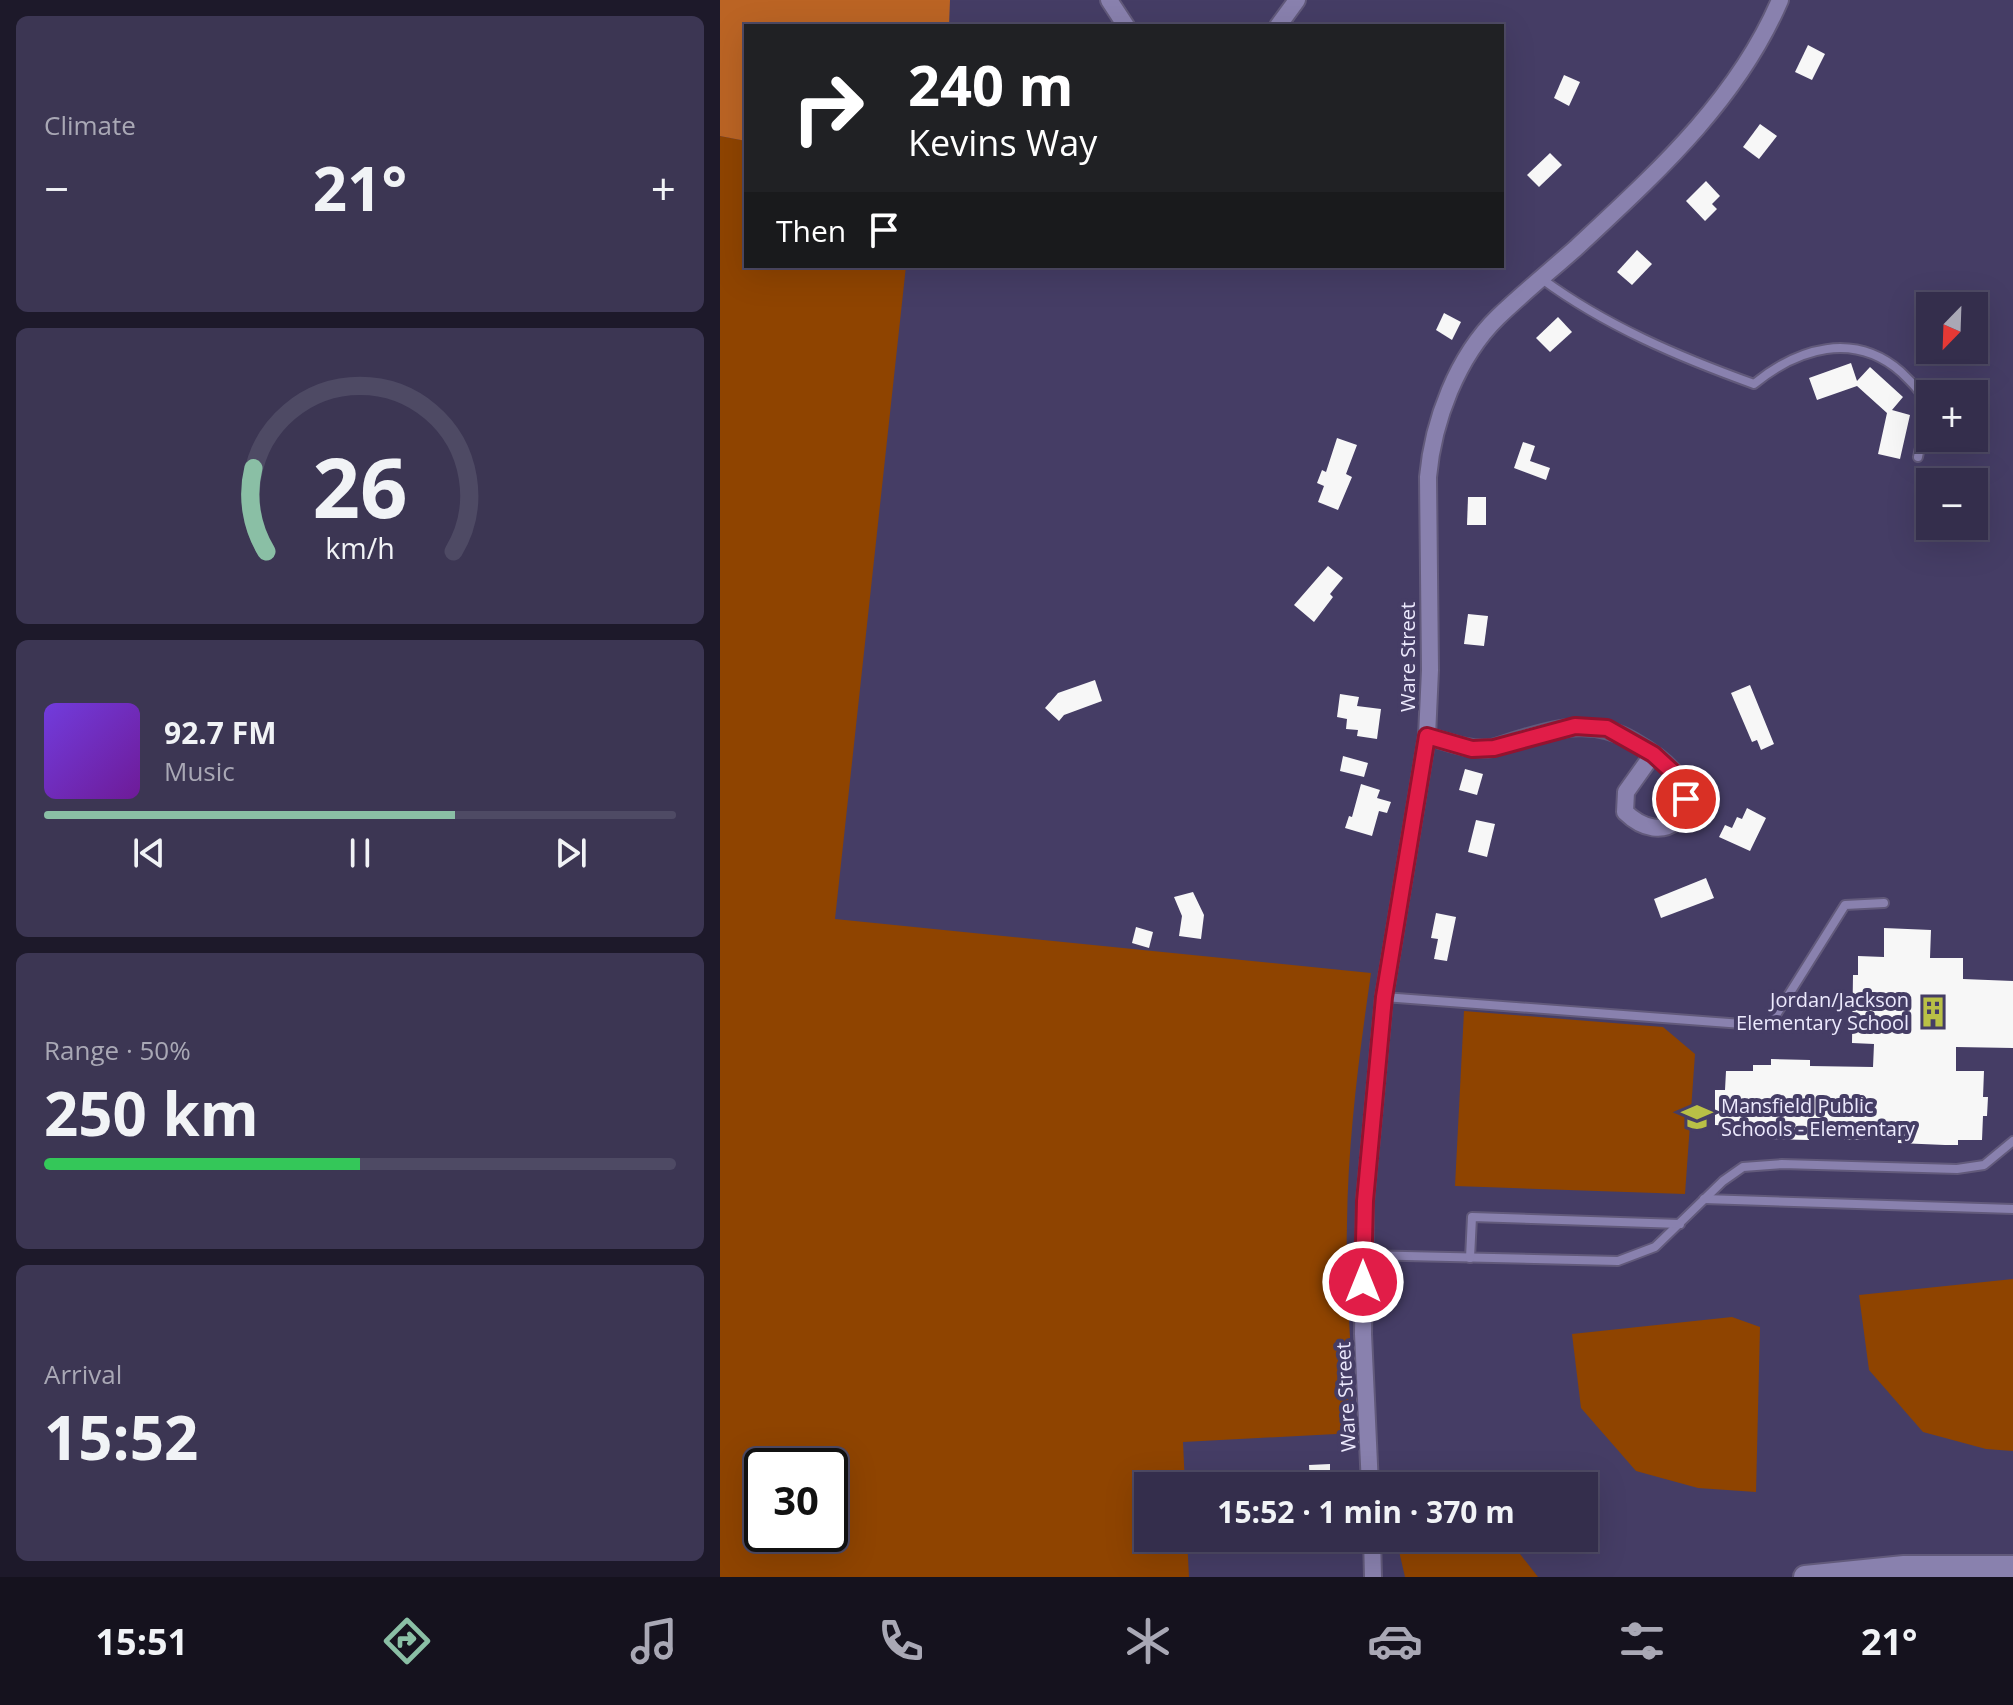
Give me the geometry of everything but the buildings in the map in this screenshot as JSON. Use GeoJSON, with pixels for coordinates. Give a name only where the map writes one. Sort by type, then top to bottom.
{"type":"FeatureCollection","features":[{"type":"Feature","properties":{"kind":"main road"},"geometry":{"type":"LineString","coordinates":[[1805,1577],[1904,1567],[2013,1567]]}},
{"type":"Feature","properties":{"kind":"street"},"geometry":{"type":"LineString","coordinates":[[1109,0],[1125,24]]}},
{"type":"Feature","properties":{"kind":"street"},"geometry":{"type":"LineString","coordinates":[[1279,24],[1297,0]]}},
{"type":"Feature","properties":{"kind":"street","name":"Ware Street"},"geometry":{"type":"LineString","coordinates":[[1370,1472],[1362,1255],[1384,997],[1427,736],[1430,670],[1428,477],[1432,446],[1455,378],[1495,319],[1697,130],[1747,65],[1780,0]]}},
{"type":"Feature","properties":{"kind":"street"},"geometry":{"type":"LineString","coordinates":[[1427,736],[1472,749],[1494,748],[1575,726],[1607,728],[1653,754],[1676,775],[1686,799],[1681,816],[1666,827],[1651,830],[1625,812],[1626,792],[1653,754]]}},
{"type":"Feature","properties":{"kind":"street"},"geometry":{"type":"LineString","coordinates":[[1372,1552],[1373,1577]]}},
{"type":"Feature","properties":{"kind":"lane"},"geometry":{"type":"LineString","coordinates":[[1541,279],[1579,306],[1659,346],[1754,384],[1779,364],[1827,348],[1861,349],[1889,362],[1916,386],[1926,405],[1926,421],[1918,457]]}},
{"type":"Feature","properties":{"kind":"lane"},"geometry":{"type":"LineString","coordinates":[[1384,997],[1769,1026],[1845,905],[1884,903]]}},
{"type":"Feature","properties":{"kind":"lane"},"geometry":{"type":"LineString","coordinates":[[1362,1255],[1618,1261],[1655,1247],[1704,1199],[1743,1167],[1782,1164],[1957,1169],[1984,1165],[2013,1141]]}},
{"type":"Feature","properties":{"kind":"lane"},"geometry":{"type":"LineString","coordinates":[[1704,1199],[2013,1209]]}},
{"type":"Feature","properties":{"kind":"lane"},"geometry":{"type":"LineString","coordinates":[[1470,1258],[1472,1217],[1680,1224]]}},
{"type":"Feature","properties":{"kind":"shaded area"},"geometry":{"type":"Polygon","coordinates":[[[720,0],[950,0],[949,24],[744,24],[744,141],[720,136],[720,0]]]}},
{"type":"Feature","properties":{"kind":"shaded area"},"geometry":{"type":"Polygon","coordinates":[[[720,136],[744,141],[744,268],[906,268],[835,919],[1371,973],[1349,1161],[1347,1276],[1355,1433],[1183,1442],[1184,1472],[1134,1472],[1134,1552],[1188,1552],[1189,1577],[720,1577],[720,136]]]}},
{"type":"Feature","properties":{"kind":"shaded area"},"geometry":{"type":"Polygon","coordinates":[[[1464,1011],[1663,1027],[1695,1054],[1685,1194],[1455,1186],[1464,1011]]]}},
{"type":"Feature","properties":{"kind":"shaded area"},"geometry":{"type":"Polygon","coordinates":[[[2013,1279],[2013,1451],[1986,1449],[1923,1432],[1869,1370],[1859,1295],[2013,1279]]]}},
{"type":"Feature","properties":{"kind":"shaded area"},"geometry":{"type":"Polygon","coordinates":[[[1732,1317],[1760,1327],[1756,1492],[1698,1488],[1636,1471],[1581,1408],[1572,1334],[1732,1317]]]}},
{"type":"Feature","properties":{"kind":"shaded area"},"geometry":{"type":"Polygon","coordinates":[[[1399,1552],[1518,1552],[1538,1577],[1405,1577],[1399,1552]]]}},
{"type":"Feature","properties":{"kind":"place","name":"Jordan/Jackson Elementary School"},"geometry":{"type":"Point","coordinates":[1933,1012]}},
{"type":"Feature","properties":{"kind":"place","name":"Mansfield Public Schools - Elementary"},"geometry":{"type":"Point","coordinates":[1697,1117]}},
{"type":"Feature","properties":{"kind":"route"},"geometry":{"type":"LineString","coordinates":[[1363,1282],[1365,1201],[1384,997],[1427,736],[1472,749],[1494,748],[1546,731],[1575,726],[1607,728],[1653,754],[1676,775],[1686,799]]}}]}
